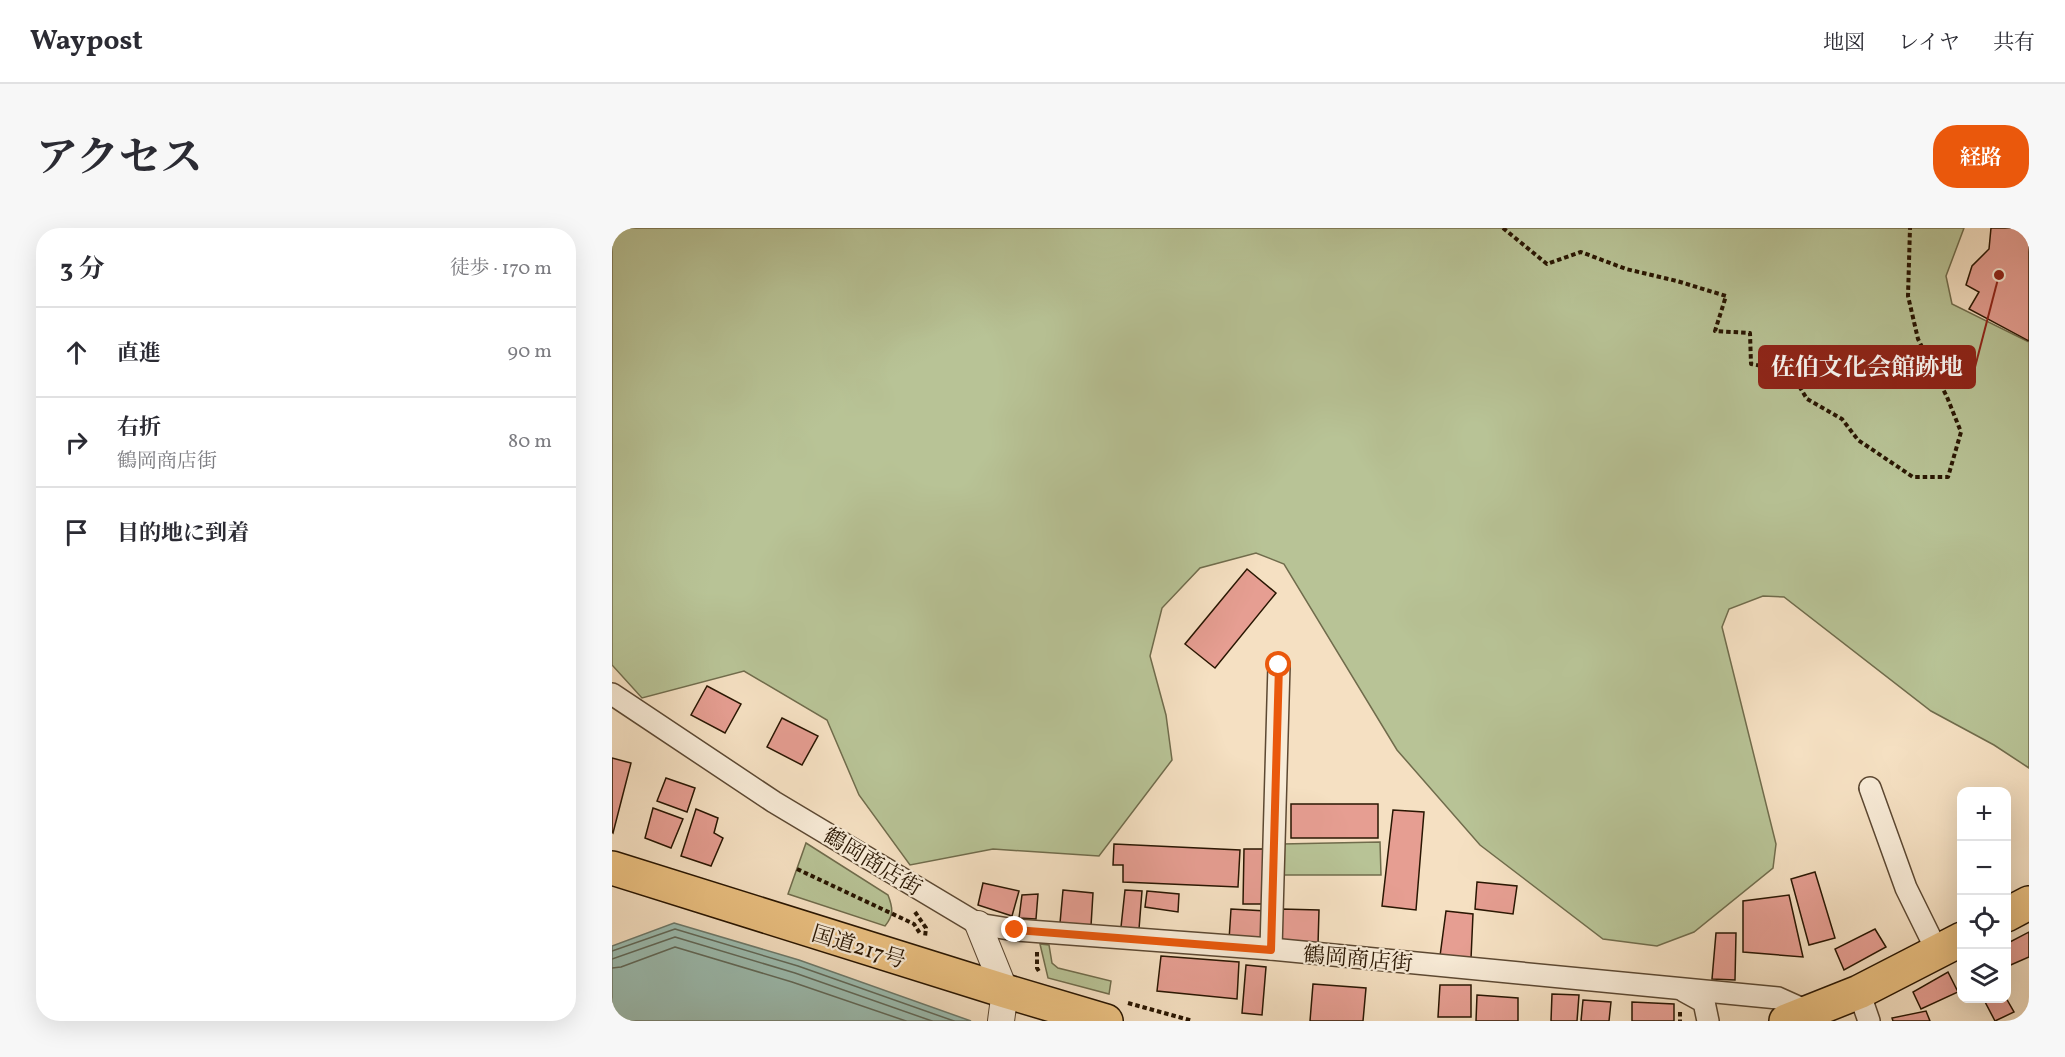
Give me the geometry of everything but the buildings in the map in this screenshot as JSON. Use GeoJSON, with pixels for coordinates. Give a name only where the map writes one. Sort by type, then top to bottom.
{"type":"FeatureCollection","features":[{"type":"Feature","properties":{"kind":"highway","name":"国道217号"},"geometry":{"type":"LineString","coordinates":[[612,868],[1002,1011],[1106,1021]]}},
{"type":"Feature","properties":{"kind":"highway"},"geometry":{"type":"LineString","coordinates":[[2011,913],[2029,903]]}},
{"type":"Feature","properties":{"kind":"highway"},"geometry":{"type":"LineString","coordinates":[[1796,1016],[1864,1007],[1949,945]]}},
{"type":"Feature","properties":{"kind":"street"},"geometry":{"type":"LineString","coordinates":[[1271,950],[1279,665]]}},
{"type":"Feature","properties":{"kind":"street","name":"鶴岡商店街"},"geometry":{"type":"LineString","coordinates":[[612,694],[774,802],[978,924],[1015,930],[1271,950],[1778,998],[1796,1016]]}},
{"type":"Feature","properties":{"kind":"street"},"geometry":{"type":"LineString","coordinates":[[1870,788],[1906,888],[1949,945]]}},
{"type":"Feature","properties":{"kind":"street"},"geometry":{"type":"LineString","coordinates":[[978,924],[1002,1011]]}},
{"type":"Feature","properties":{"kind":"street"},"geometry":{"type":"LineString","coordinates":[[1681,989],[1704,1002],[1708,1021]]}},
{"type":"Feature","properties":{"kind":"path"},"geometry":{"type":"LineString","coordinates":[[1503,228],[1547,264],[1581,252],[1626,269],[1726,296],[1715,331],[1750,333],[1751,364],[1790,371],[1807,399],[1842,419],[1858,440],[1913,477],[1948,477],[1961,432],[1947,397],[1918,339],[1908,296],[1910,228]]}},
{"type":"Feature","properties":{"kind":"path"},"geometry":{"type":"LineString","coordinates":[[797,869],[914,924],[925,941]]}},
{"type":"Feature","properties":{"kind":"path"},"geometry":{"type":"LineString","coordinates":[[1037,952],[1037,968],[1042,974]]}},
{"type":"Feature","properties":{"kind":"green space"},"geometry":{"type":"Polygon","coordinates":[[[612,228],[1964,228],[1946,276],[1952,304],[2029,342],[2029,768],[1994,745],[1931,711],[1784,597],[1763,596],[1729,609],[1722,627],[1776,844],[1773,868],[1694,932],[1657,946],[1603,939],[1480,845],[1397,750],[1284,564],[1256,553],[1200,568],[1162,608],[1150,656],[1166,715],[1172,760],[1099,856],[993,849],[910,865],[859,795],[827,720],[744,671],[642,698],[612,665],[612,228]]]}},
{"type":"Feature","properties":{"kind":"green space"},"geometry":{"type":"Polygon","coordinates":[[[1380,842],[1381,875],[1282,875],[1282,844],[1380,842]]]}},
{"type":"Feature","properties":{"kind":"green space"},"geometry":{"type":"Polygon","coordinates":[[[806,843],[888,895],[892,911],[885,926],[788,894],[806,843]]]}},
{"type":"Feature","properties":{"kind":"green space"},"geometry":{"type":"Polygon","coordinates":[[[1040,944],[1049,945],[1052,963],[1058,968],[1111,981],[1109,994],[1048,978],[1040,944]]]}},
{"type":"Feature","properties":{"kind":"water"},"geometry":{"type":"Polygon","coordinates":[[[674,923],[799,960],[971,1021],[612,1021],[612,946],[674,923]]]}},
{"type":"Feature","properties":{"kind":"place","name":"佐伯文化会館跡地"},"geometry":{"type":"Point","coordinates":[1999,275]}},
{"type":"Feature","properties":{"kind":"route"},"geometry":{"type":"LineString","coordinates":[[1015,930],[1271,950],[1279,665]]}}]}
